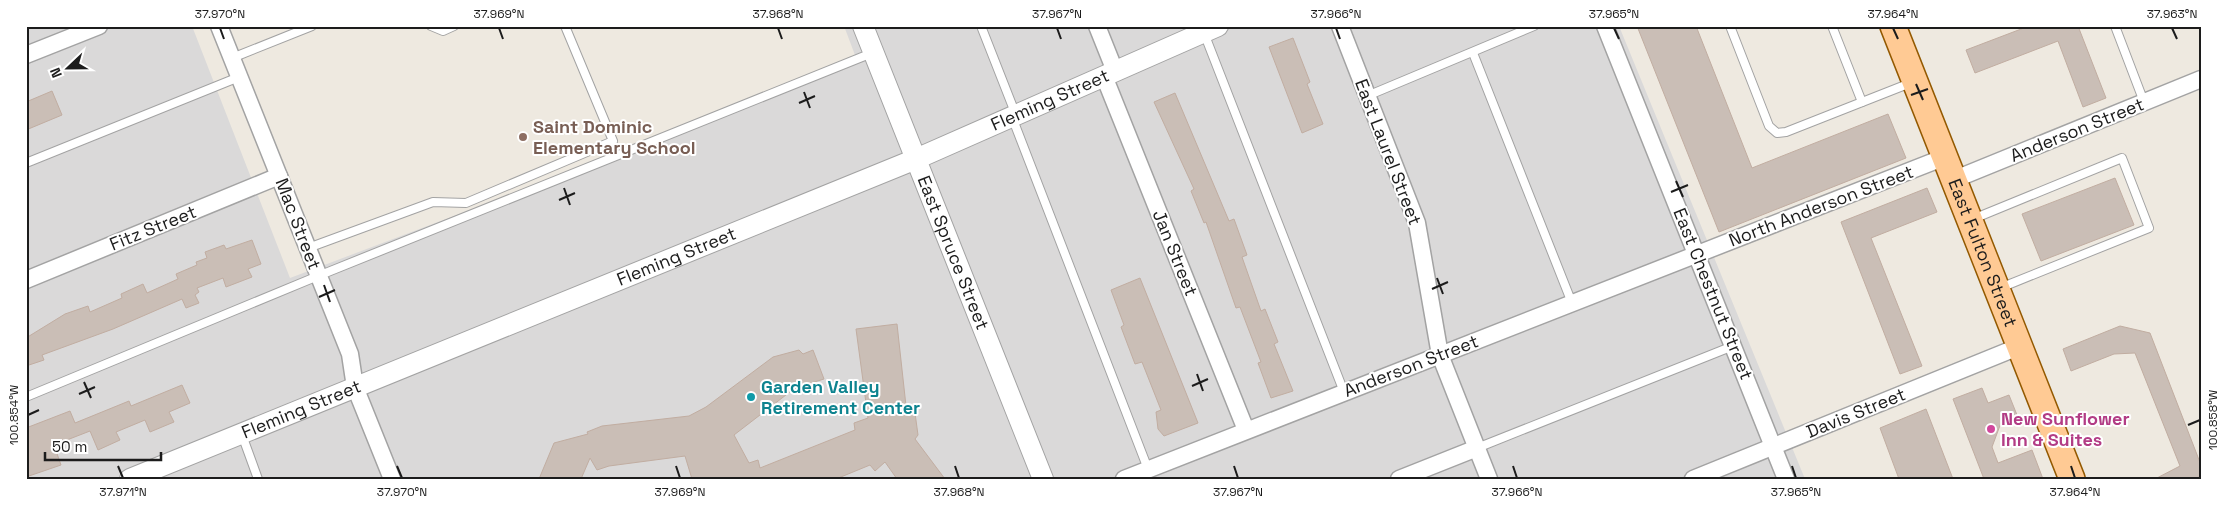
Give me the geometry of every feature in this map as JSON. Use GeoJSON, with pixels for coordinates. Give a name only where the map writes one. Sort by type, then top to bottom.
{"type":"FeatureCollection","features":[{"type":"Feature","properties":{"kind":"main road","name":"East Fulton Street"},"geometry":{"type":"LineString","coordinates":[[1893,26],[2018,347],[2072,479]]}},
{"type":"Feature","properties":{"kind":"street"},"geometry":{"type":"LineString","coordinates":[[26,55],[99,26]]}},
{"type":"Feature","properties":{"kind":"street","name":"Mac Street"},"geometry":{"type":"LineString","coordinates":[[219,26],[350,354],[355,387],[392,479]]}},
{"type":"Feature","properties":{"kind":"street","name":"East Spruce Street"},"geometry":{"type":"LineString","coordinates":[[863,26],[1043,479]]}},
{"type":"Feature","properties":{"kind":"street","name":"Jan Street"},"geometry":{"type":"LineString","coordinates":[[1097,26],[1110,74],[1246,430]]}},
{"type":"Feature","properties":{"kind":"street","name":"East Laurel Street"},"geometry":{"type":"LineString","coordinates":[[1340,26],[1417,223],[1440,355],[1490,479]]}},
{"type":"Feature","properties":{"kind":"street","name":"East Chestnut Street"},"geometry":{"type":"LineString","coordinates":[[1605,26],[1786,479]]}},
{"type":"Feature","properties":{"kind":"street","name":"Fleming Street"},"geometry":{"type":"LineString","coordinates":[[130,479],[916,159],[1211,30]]}},
{"type":"Feature","properties":{"kind":"street","name":"Anderson Street"},"geometry":{"type":"LineString","coordinates":[[1953,180],[2201,79]]}},
{"type":"Feature","properties":{"kind":"street","name":"North Anderson Street"},"geometry":{"type":"LineString","coordinates":[[1697,254],[1945,157]]}},
{"type":"Feature","properties":{"kind":"street","name":"Fitz Street"},"geometry":{"type":"LineString","coordinates":[[26,280],[279,176]]}},
{"type":"Feature","properties":{"kind":"street","name":"Anderson Street"},"geometry":{"type":"LineString","coordinates":[[1124,479],[1697,254]]}},
{"type":"Feature","properties":{"kind":"street","name":"Davis Street"},"geometry":{"type":"LineString","coordinates":[[1693,479],[2018,347]]}},
{"type":"Feature","properties":{"kind":"street"},"geometry":{"type":"LineString","coordinates":[[1400,479],[1477,448]]}},
{"type":"Feature","properties":{"kind":"lane"},"geometry":{"type":"LineString","coordinates":[[232,58],[312,26]]}},
{"type":"Feature","properties":{"kind":"lane"},"geometry":{"type":"LineString","coordinates":[[431,26],[443,31],[454,26]]}},
{"type":"Feature","properties":{"kind":"lane"},"geometry":{"type":"LineString","coordinates":[[308,248],[432,202],[466,203],[613,141],[565,26]]}},
{"type":"Feature","properties":{"kind":"lane"},"geometry":{"type":"LineString","coordinates":[[981,26],[1148,469]]}},
{"type":"Feature","properties":{"kind":"lane"},"geometry":{"type":"LineString","coordinates":[[1367,96],[1534,26]]}},
{"type":"Feature","properties":{"kind":"lane"},"geometry":{"type":"LineString","coordinates":[[1730,26],[1769,126],[1777,133],[1786,132],[1914,81]]}},
{"type":"Feature","properties":{"kind":"lane"},"geometry":{"type":"LineString","coordinates":[[1832,26],[1862,102]]}},
{"type":"Feature","properties":{"kind":"lane"},"geometry":{"type":"LineString","coordinates":[[2115,26],[2144,102]]}},
{"type":"Feature","properties":{"kind":"lane"},"geometry":{"type":"LineString","coordinates":[[1211,30],[1344,392]]}},
{"type":"Feature","properties":{"kind":"lane"},"geometry":{"type":"LineString","coordinates":[[1473,52],[1572,303]]}},
{"type":"Feature","properties":{"kind":"lane"},"geometry":{"type":"LineString","coordinates":[[26,397],[318,276],[873,53]]}},
{"type":"Feature","properties":{"kind":"lane"},"geometry":{"type":"LineString","coordinates":[[26,163],[239,77]]}},
{"type":"Feature","properties":{"kind":"lane"},"geometry":{"type":"LineString","coordinates":[[1969,221],[2122,158],[2149,228],[1996,290]]}},
{"type":"Feature","properties":{"kind":"lane"},"geometry":{"type":"LineString","coordinates":[[1477,448],[1734,346]]}},
{"type":"Feature","properties":{"kind":"lane"},"geometry":{"type":"LineString","coordinates":[[241,433],[258,479]]}},
{"type":"Feature","properties":{"kind":"shaded area"},"geometry":{"type":"Polygon","coordinates":[[[26,26],[192,26],[290,278],[858,63],[844,26],[1619,26],[1805,479],[26,479],[26,26]]]}},
{"type":"Feature","properties":{"kind":"building"},"geometry":{"type":"Polygon","coordinates":[[[1637,26],[1696,26],[1752,168],[1888,114],[1906,158],[1719,232],[1637,26]]]}},
{"type":"Feature","properties":{"kind":"building"},"geometry":{"type":"Polygon","coordinates":[[[2029,26],[2078,26],[2106,98],[2083,107],[2058,41],[1975,73],[1966,50],[2029,26]]]}},
{"type":"Feature","properties":{"kind":"building"},"geometry":{"type":"Polygon","coordinates":[[[1293,38],[1310,82],[1307,84],[1323,124],[1302,133],[1269,47],[1293,38]]]}},
{"type":"Feature","properties":{"kind":"building"},"geometry":{"type":"Polygon","coordinates":[[[52,91],[62,115],[26,130],[26,102],[52,91]]]}},
{"type":"Feature","properties":{"kind":"building"},"geometry":{"type":"Polygon","coordinates":[[[1175,93],[1229,221],[1234,219],[1247,255],[1242,257],[1261,311],[1265,309],[1278,342],[1274,344],[1293,391],[1271,398],[1258,363],[1261,362],[1240,307],[1236,308],[1206,222],[1204,223],[1191,191],[1194,189],[1154,102],[1175,93]]]}},
{"type":"Feature","properties":{"kind":"building"},"geometry":{"type":"Polygon","coordinates":[[[2115,178],[2134,225],[2041,261],[2022,214],[2115,178]]]}},
{"type":"Feature","properties":{"kind":"building"},"geometry":{"type":"Polygon","coordinates":[[[1927,188],[1937,212],[1871,238],[1922,366],[1900,374],[1841,222],[1927,188]]]}},
{"type":"Feature","properties":{"kind":"building"},"geometry":{"type":"Polygon","coordinates":[[[252,240],[261,264],[248,269],[252,277],[226,287],[223,278],[197,288],[199,292],[195,295],[199,303],[186,308],[182,299],[113,329],[42,355],[44,360],[26,366],[26,338],[65,314],[88,306],[90,312],[122,298],[121,294],[143,284],[147,293],[178,279],[176,274],[197,265],[196,262],[207,258],[205,252],[224,245],[226,249],[252,240]]]}},
{"type":"Feature","properties":{"kind":"building"},"geometry":{"type":"Polygon","coordinates":[[[1140,278],[1198,423],[1164,436],[1158,429],[1156,412],[1161,410],[1142,362],[1135,364],[1121,327],[1124,325],[1111,290],[1140,278]]]}},
{"type":"Feature","properties":{"kind":"building","name":"Garden Valley Retirement Center"},"geometry":{"type":"Polygon","coordinates":[[[897,324],[907,415],[915,413],[918,435],[915,439],[945,479],[897,479],[885,462],[875,471],[870,465],[836,479],[692,479],[685,456],[609,466],[597,470],[590,458],[581,479],[539,479],[554,443],[588,434],[587,432],[602,426],[689,416],[706,407],[773,357],[799,350],[803,354],[813,350],[824,379],[795,388],[734,435],[749,463],[758,460],[760,468],[855,430],[854,423],[868,418],[856,329],[897,324]]]}},
{"type":"Feature","properties":{"kind":"building"},"geometry":{"type":"Polygon","coordinates":[[[2120,326],[2150,333],[2201,465],[2201,475],[2196,479],[2155,479],[2180,466],[2135,353],[2114,354],[2071,371],[2063,349],[2120,326]]]}},
{"type":"Feature","properties":{"kind":"building"},"geometry":{"type":"Polygon","coordinates":[[[182,385],[190,403],[169,412],[174,422],[150,432],[145,420],[116,432],[120,440],[98,450],[90,431],[54,445],[61,465],[26,477],[26,428],[70,411],[75,423],[129,401],[131,406],[182,385]]]}},
{"type":"Feature","properties":{"kind":"building"},"geometry":{"type":"Polygon","coordinates":[[[1982,388],[1988,403],[2009,395],[2017,415],[2002,420],[1992,447],[1998,463],[2032,450],[2043,479],[1984,479],[1953,399],[1982,388]]]}},
{"type":"Feature","properties":{"kind":"building"},"geometry":{"type":"Polygon","coordinates":[[[1926,409],[1953,479],[1899,479],[1880,428],[1926,409]]]}},
{"type":"Feature","properties":{"kind":"place","name":"Saint Dominic Elementary School"},"geometry":{"type":"Point","coordinates":[523,137]}},
{"type":"Feature","properties":{"kind":"place","name":"Garden Valley Retirement Center"},"geometry":{"type":"Point","coordinates":[751,397]}},
{"type":"Feature","properties":{"kind":"place","name":"New Sunflower Inn & Suites"},"geometry":{"type":"Point","coordinates":[1991,429]}}]}
